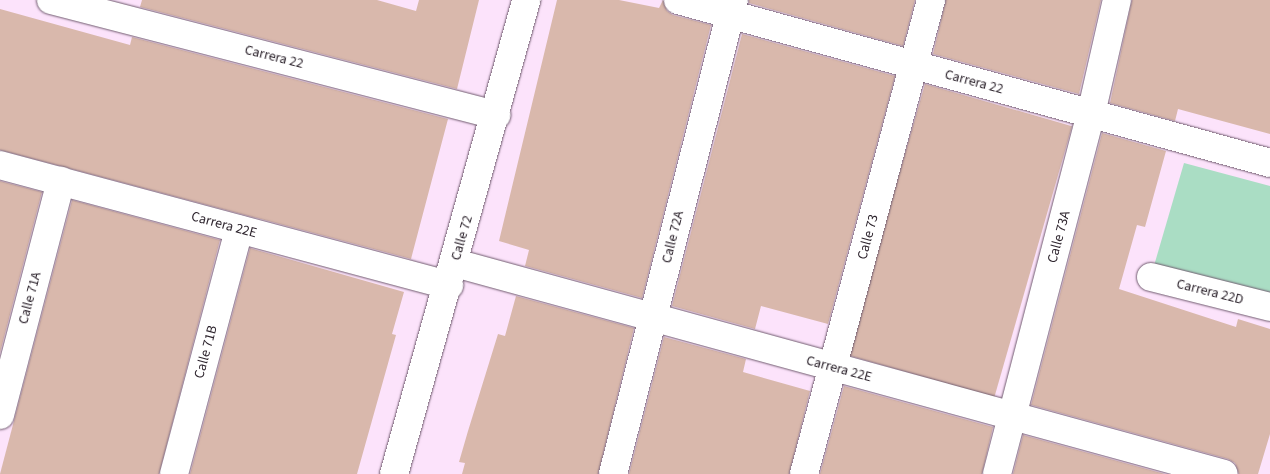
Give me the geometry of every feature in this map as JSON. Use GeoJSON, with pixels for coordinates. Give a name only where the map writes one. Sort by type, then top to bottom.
{"type":"FeatureCollection","features":[{"type":"Feature","properties":{"kind":"street","name":"Carrera 22"},"geometry":{"type":"LineString","coordinates":[[51,0],[496,115]]}},
{"type":"Feature","properties":{"kind":"street","name":"Calle 72"},"geometry":{"type":"LineString","coordinates":[[394,474],[452,274],[526,0]]}},
{"type":"Feature","properties":{"kind":"street","name":"Carrera 22"},"geometry":{"type":"LineString","coordinates":[[678,0],[732,7],[914,66],[1270,163]]}},
{"type":"Feature","properties":{"kind":"street","name":"Calle 73"},"geometry":{"type":"LineString","coordinates":[[804,474],[931,0]]}},
{"type":"Feature","properties":{"kind":"street","name":"Calle 73A"},"geometry":{"type":"LineString","coordinates":[[997,474],[1091,114],[1117,0]]}},
{"type":"Feature","properties":{"kind":"street","name":"Calle 72A"},"geometry":{"type":"LineString","coordinates":[[613,474],[732,7]]}},
{"type":"Feature","properties":{"kind":"street","name":"Carrera 22E"},"geometry":{"type":"LineString","coordinates":[[0,165],[239,229],[652,318],[1012,417],[1163,466],[1224,474]]}},
{"type":"Feature","properties":{"kind":"street","name":"Calle 71A"},"geometry":{"type":"LineString","coordinates":[[0,415],[61,181]]}},
{"type":"Feature","properties":{"kind":"street","name":"Calle 71B"},"geometry":{"type":"LineString","coordinates":[[174,474],[239,229]]}},
{"type":"Feature","properties":{"kind":"street","name":"Carrera 22D"},"geometry":{"type":"LineString","coordinates":[[1150,277],[1270,307]]}},
{"type":"Feature","properties":{"kind":"green space"},"geometry":{"type":"Polygon","coordinates":[[[1184,163],[1270,186],[1270,305],[1151,276],[1184,163]]]}},
{"type":"Feature","properties":{"kind":"building"},"geometry":{"type":"Polygon","coordinates":[[[142,0],[377,0],[416,11],[419,0],[479,0],[457,89],[140,7],[142,0]]]}},
{"type":"Feature","properties":{"kind":"building"},"geometry":{"type":"Polygon","coordinates":[[[557,0],[619,0],[659,8],[663,0],[667,11],[673,15],[711,25],[642,298],[525,266],[529,250],[499,241],[557,0]]]}},
{"type":"Feature","properties":{"kind":"building"},"geometry":{"type":"Polygon","coordinates":[[[749,0],[915,0],[903,46],[749,3],[749,0]]]}},
{"type":"Feature","properties":{"kind":"building"},"geometry":{"type":"Polygon","coordinates":[[[946,0],[1101,0],[1079,94],[933,54],[946,0]]]}},
{"type":"Feature","properties":{"kind":"building"},"geometry":{"type":"Polygon","coordinates":[[[1132,0],[1270,0],[1270,134],[1178,109],[1175,121],[1110,103],[1132,0]]]}},
{"type":"Feature","properties":{"kind":"building"},"geometry":{"type":"Polygon","coordinates":[[[0,9],[130,45],[132,37],[448,119],[411,259],[0,150],[0,9]]]}},
{"type":"Feature","properties":{"kind":"building"},"geometry":{"type":"Polygon","coordinates":[[[742,34],[895,76],[828,324],[761,306],[755,329],[672,306],[742,34]]]}},
{"type":"Feature","properties":{"kind":"building"},"geometry":{"type":"Polygon","coordinates":[[[925,84],[1072,126],[994,397],[847,355],[925,84]]]}},
{"type":"Feature","properties":{"kind":"building"},"geometry":{"type":"Polygon","coordinates":[[[1102,133],[1166,151],[1145,227],[1137,225],[1119,289],[1236,327],[1238,319],[1270,329],[1270,434],[1258,474],[1239,474],[1235,463],[1228,459],[1031,405],[1102,133]]]}},
{"type":"Feature","properties":{"kind":"building"},"geometry":{"type":"Polygon","coordinates":[[[0,181],[42,192],[0,353],[0,181]]]}},
{"type":"Feature","properties":{"kind":"building"},"geometry":{"type":"Polygon","coordinates":[[[72,200],[220,240],[159,474],[0,474],[72,200]]]}},
{"type":"Feature","properties":{"kind":"building"},"geometry":{"type":"Polygon","coordinates":[[[250,248],[404,292],[392,334],[396,335],[357,474],[190,474],[250,248]]]}},
{"type":"Feature","properties":{"kind":"building"},"geometry":{"type":"Polygon","coordinates":[[[516,296],[634,328],[598,474],[462,474],[465,463],[459,462],[468,431],[498,334],[505,336],[516,296]]]}},
{"type":"Feature","properties":{"kind":"building"},"geometry":{"type":"Polygon","coordinates":[[[664,337],[746,359],[743,372],[810,391],[789,474],[629,474],[664,337]]]}},
{"type":"Feature","properties":{"kind":"building"},"geometry":{"type":"Polygon","coordinates":[[[844,386],[993,427],[982,474],[820,474],[844,386]]]}},
{"type":"Feature","properties":{"kind":"building"},"geometry":{"type":"Polygon","coordinates":[[[1023,435],[1165,474],[1013,474],[1023,435]]]}}]}
